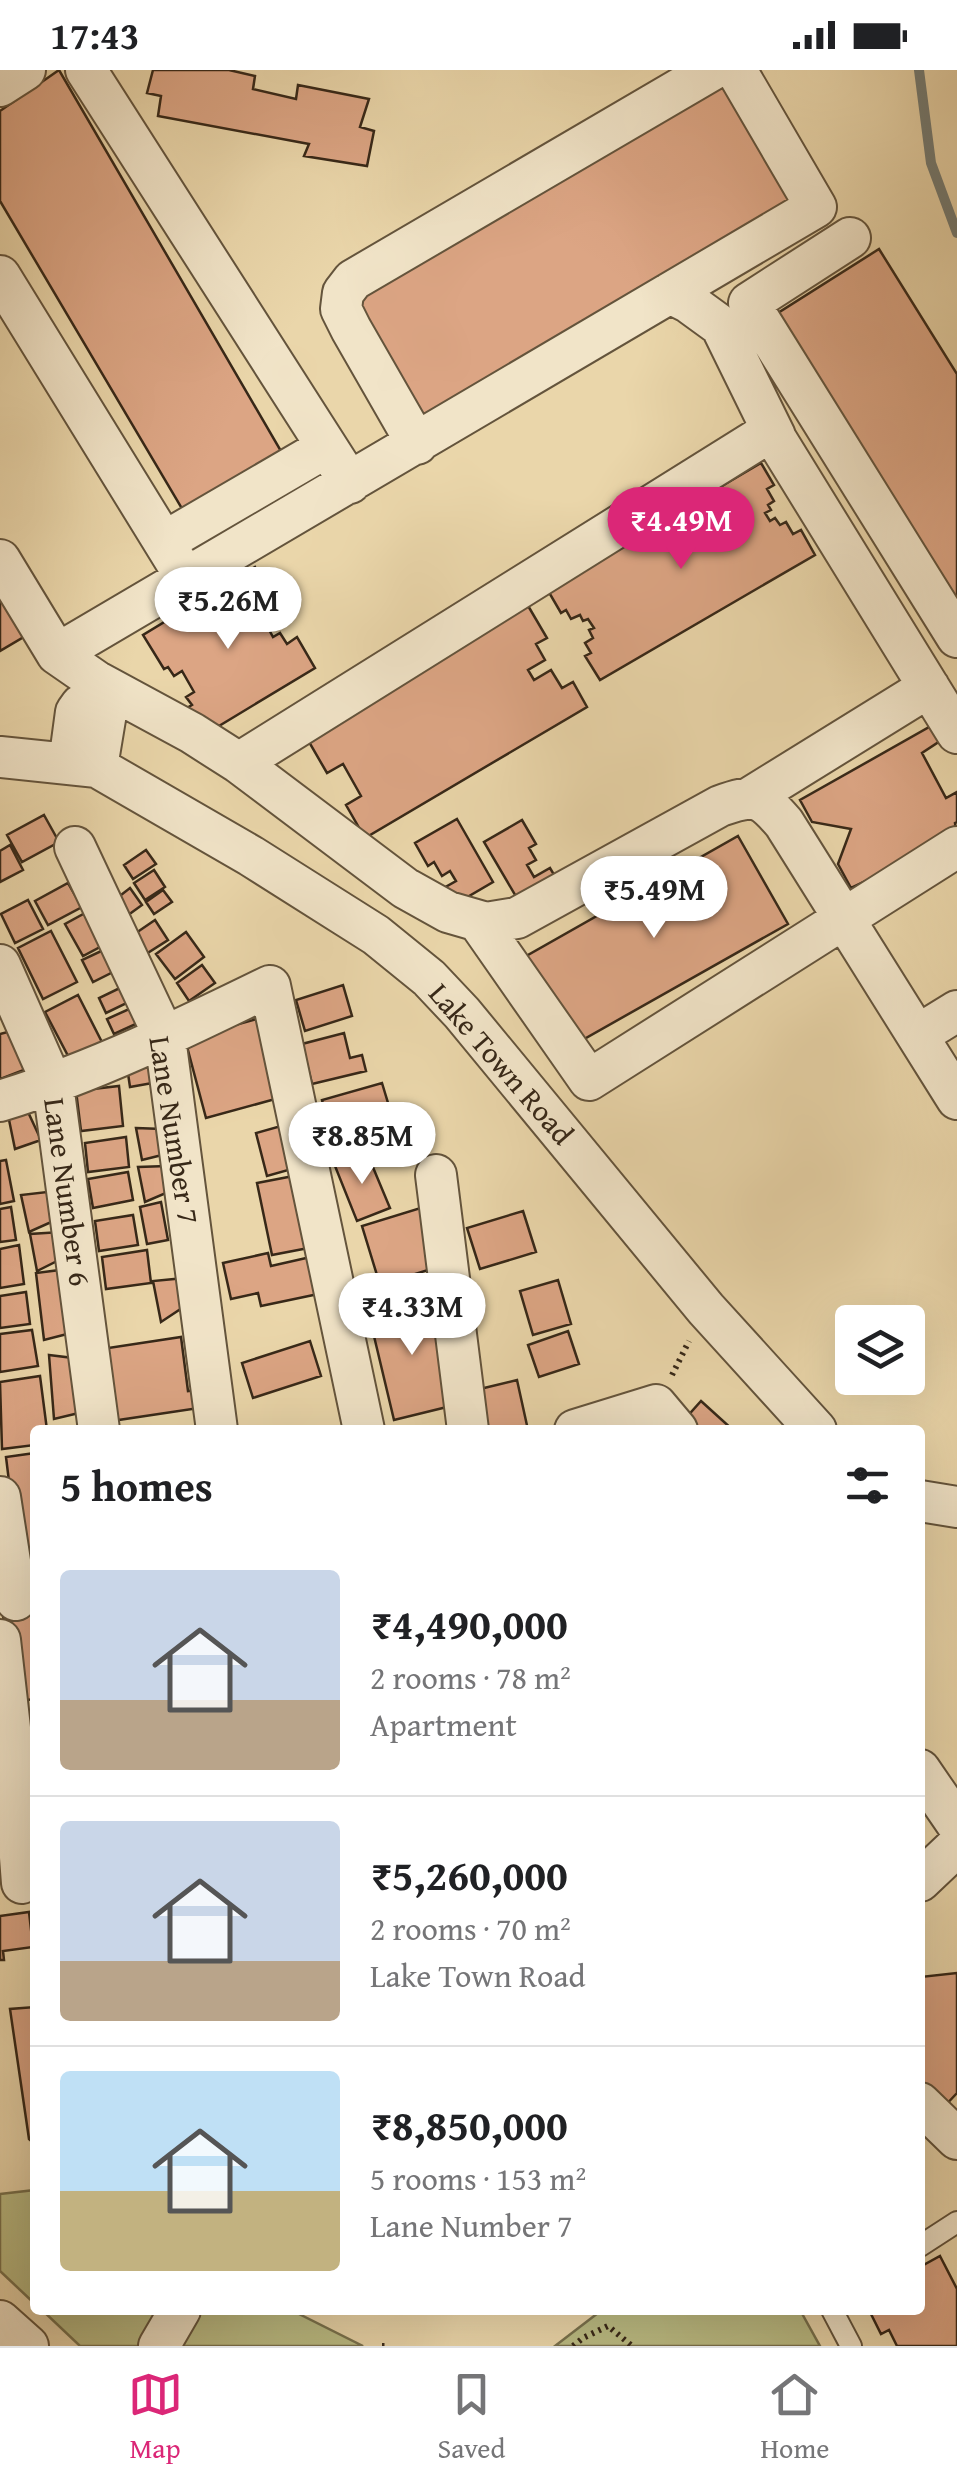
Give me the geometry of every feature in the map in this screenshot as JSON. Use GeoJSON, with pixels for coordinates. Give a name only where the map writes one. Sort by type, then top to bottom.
{"type":"FeatureCollection","features":[{"type":"Feature","properties":{"kind":"street"},"geometry":{"type":"LineString","coordinates":[[0,86],[25,70]]}},
{"type":"Feature","properties":{"kind":"street"},"geometry":{"type":"LineString","coordinates":[[86,70],[350,482]]}},
{"type":"Feature","properties":{"kind":"street"},"geometry":{"type":"LineString","coordinates":[[417,444],[350,329],[342,308],[343,292],[353,280],[712,70]]}},
{"type":"Feature","properties":{"kind":"street"},"geometry":{"type":"LineString","coordinates":[[56,654],[816,207],[736,70]]}},
{"type":"Feature","properties":{"kind":"street"},"geometry":{"type":"LineString","coordinates":[[850,238],[749,303],[957,637]]}},
{"type":"Feature","properties":{"kind":"street"},"geometry":{"type":"LineString","coordinates":[[0,276],[186,578]]}},
{"type":"Feature","properties":{"kind":"street"},"geometry":{"type":"LineString","coordinates":[[670,293],[721,326],[775,436],[957,732]]}},
{"type":"Feature","properties":{"kind":"street"},"geometry":{"type":"LineString","coordinates":[[240,763],[771,431],[775,436]]}},
{"type":"Feature","properties":{"kind":"street"},"geometry":{"type":"LineString","coordinates":[[164,542],[328,447]]}},
{"type":"Feature","properties":{"kind":"street"},"geometry":{"type":"LineString","coordinates":[[0,560],[56,654],[95,690],[104,706],[106,713],[83,765]]}},
{"type":"Feature","properties":{"kind":"street"},"geometry":{"type":"LineString","coordinates":[[748,799],[929,687]]}},
{"type":"Feature","properties":{"kind":"street"},"geometry":{"type":"LineString","coordinates":[[95,690],[192,734],[240,763],[405,888],[448,912],[486,923],[517,918],[720,806],[743,798],[766,803],[784,823],[957,1099]]}},
{"type":"Feature","properties":{"kind":"street","name":"Lake Town Road"},"geometry":{"type":"LineString","coordinates":[[0,756],[83,765],[251,856],[360,925],[428,978],[462,1012],[706,1309],[811,1425]]}},
{"type":"Feature","properties":{"kind":"street"},"geometry":{"type":"LineString","coordinates":[[478,921],[589,1080],[957,846]]}},
{"type":"Feature","properties":{"kind":"street","name":"Lane Number 7"},"geometry":{"type":"LineString","coordinates":[[75,847],[165,1038],[216,1425]]}},
{"type":"Feature","properties":{"kind":"street","name":"Lane Number 6"},"geometry":{"type":"LineString","coordinates":[[0,965],[53,1084],[98,1425]]}},
{"type":"Feature","properties":{"kind":"street"},"geometry":{"type":"LineString","coordinates":[[0,1102],[165,1038],[270,986],[363,1425]]}},
{"type":"Feature","properties":{"kind":"street"},"geometry":{"type":"LineString","coordinates":[[918,1035],[957,1011]]}},
{"type":"Feature","properties":{"kind":"street"},"geometry":{"type":"LineString","coordinates":[[436,1174],[467,1425]]}},
{"type":"Feature","properties":{"kind":"street"},"geometry":{"type":"LineString","coordinates":[[594,1425],[656,1405],[673,1425]]}},
{"type":"Feature","properties":{"kind":"street"},"geometry":{"type":"LineString","coordinates":[[0,1497],[22,1882]]}},
{"type":"Feature","properties":{"kind":"street"},"geometry":{"type":"LineString","coordinates":[[925,1502],[957,1507]]}},
{"type":"Feature","properties":{"kind":"street"},"geometry":{"type":"LineString","coordinates":[[925,1777],[957,1824]]}},
{"type":"Feature","properties":{"kind":"street"},"geometry":{"type":"LineString","coordinates":[[925,1876],[957,1846]]}},
{"type":"Feature","properties":{"kind":"street"},"geometry":{"type":"LineString","coordinates":[[925,2108],[957,2139]]}},
{"type":"Feature","properties":{"kind":"street"},"geometry":{"type":"LineString","coordinates":[[159,2346],[177,2315]]}},
{"type":"Feature","properties":{"kind":"street"},"geometry":{"type":"LineString","coordinates":[[0,2321],[28,2346]]}},
{"type":"Feature","properties":{"kind":"lane"},"geometry":{"type":"LineString","coordinates":[[925,2243],[957,2222]]}},
{"type":"Feature","properties":{"kind":"lane"},"geometry":{"type":"LineString","coordinates":[[835,2315],[851,2346]]}},
{"type":"Feature","properties":{"kind":"path"},"geometry":{"type":"LineString","coordinates":[[666,1388],[691,1336]]}},
{"type":"Feature","properties":{"kind":"path"},"geometry":{"type":"LineString","coordinates":[[573,2346],[608,2326],[632,2346]]}},
{"type":"Feature","properties":{"kind":"green space"},"geometry":{"type":"Polygon","coordinates":[[[30,2191],[30,2299],[0,2271],[0,2194],[30,2191]]]}},
{"type":"Feature","properties":{"kind":"green space"},"geometry":{"type":"Polygon","coordinates":[[[47,2315],[301,2315],[363,2346],[80,2346],[47,2315]]]}},
{"type":"Feature","properties":{"kind":"green space"},"geometry":{"type":"Polygon","coordinates":[[[595,2315],[803,2315],[820,2346],[555,2346],[595,2315]]]}},
{"type":"Feature","properties":{"kind":"building"},"geometry":{"type":"Polygon","coordinates":[[[59,70],[285,458],[184,512],[0,201],[0,111],[59,70]]]}},
{"type":"Feature","properties":{"kind":"building"},"geometry":{"type":"Polygon","coordinates":[[[153,70],[229,70],[255,76],[253,89],[296,99],[298,85],[369,99],[360,127],[374,131],[367,166],[304,156],[309,144],[158,116],[161,96],[147,93],[153,70]]]}},
{"type":"Feature","properties":{"kind":"building"},"geometry":{"type":"Polygon","coordinates":[[[721,75],[797,202],[421,429],[345,303],[721,75]]]}},
{"type":"Feature","properties":{"kind":"building"},"geometry":{"type":"Polygon","coordinates":[[[879,249],[957,374],[957,599],[778,313],[879,249]]]}},
{"type":"Feature","properties":{"kind":"building"},"geometry":{"type":"Polygon","coordinates":[[[761,463],[774,485],[767,489],[774,501],[765,513],[770,521],[775,518],[780,525],[786,522],[793,534],[801,530],[815,555],[600,680],[585,656],[591,653],[585,643],[593,638],[589,630],[594,628],[580,615],[571,619],[566,610],[561,613],[547,589],[761,463]]]}},
{"type":"Feature","properties":{"kind":"building"},"geometry":{"type":"Polygon","coordinates":[[[255,567],[271,595],[261,601],[267,611],[261,615],[273,637],[280,633],[287,644],[297,637],[315,668],[204,735],[187,708],[192,705],[186,697],[194,692],[182,671],[174,676],[168,667],[164,669],[143,635],[255,567]]]}},
{"type":"Feature","properties":{"kind":"building"},"geometry":{"type":"Polygon","coordinates":[[[0,589],[27,635],[0,651],[0,589]]]}},
{"type":"Feature","properties":{"kind":"building"},"geometry":{"type":"Polygon","coordinates":[[[527,604],[547,638],[536,644],[545,660],[528,670],[534,680],[551,670],[562,688],[573,682],[587,707],[365,838],[346,805],[361,796],[343,764],[327,773],[305,735],[527,604]]]}},
{"type":"Feature","properties":{"kind":"building"},"geometry":{"type":"Polygon","coordinates":[[[931,726],[940,741],[922,753],[946,798],[957,792],[957,838],[851,888],[838,864],[851,829],[812,822],[800,800],[931,726]]]}},
{"type":"Feature","properties":{"kind":"building"},"geometry":{"type":"Polygon","coordinates":[[[44,815],[59,842],[22,862],[7,835],[44,815]]]}},
{"type":"Feature","properties":{"kind":"building"},"geometry":{"type":"Polygon","coordinates":[[[457,819],[493,882],[452,906],[442,889],[456,881],[450,871],[442,876],[434,862],[428,866],[415,843],[457,819]]]}},
{"type":"Feature","properties":{"kind":"building"},"geometry":{"type":"Polygon","coordinates":[[[522,820],[536,844],[529,848],[536,860],[527,865],[534,877],[550,868],[559,883],[521,905],[484,842],[522,820]]]}},
{"type":"Feature","properties":{"kind":"building"},"geometry":{"type":"Polygon","coordinates":[[[738,836],[788,924],[570,1047],[521,959],[738,836]]]}},
{"type":"Feature","properties":{"kind":"building"},"geometry":{"type":"Polygon","coordinates":[[[10,845],[23,870],[0,882],[0,851],[10,845]]]}},
{"type":"Feature","properties":{"kind":"building"},"geometry":{"type":"Polygon","coordinates":[[[146,850],[156,864],[133,879],[124,865],[146,850]]]}},
{"type":"Feature","properties":{"kind":"building"},"geometry":{"type":"Polygon","coordinates":[[[154,870],[165,887],[145,900],[134,883],[154,870]]]}},
{"type":"Feature","properties":{"kind":"building"},"geometry":{"type":"Polygon","coordinates":[[[68,883],[82,907],[48,925],[35,901],[68,883]]]}},
{"type":"Feature","properties":{"kind":"building"},"geometry":{"type":"Polygon","coordinates":[[[130,888],[142,905],[124,918],[112,902],[130,888]]]}},
{"type":"Feature","properties":{"kind":"building"},"geometry":{"type":"Polygon","coordinates":[[[163,890],[172,902],[154,914],[146,902],[163,890]]]}},
{"type":"Feature","properties":{"kind":"building"},"geometry":{"type":"Polygon","coordinates":[[[28,900],[43,929],[15,943],[1,914],[28,900]]]}},
{"type":"Feature","properties":{"kind":"building"},"geometry":{"type":"Polygon","coordinates":[[[98,906],[115,939],[83,956],[65,924],[98,906]]]}},
{"type":"Feature","properties":{"kind":"building"},"geometry":{"type":"Polygon","coordinates":[[[155,920],[168,940],[146,954],[133,935],[155,920]]]}},
{"type":"Feature","properties":{"kind":"building"},"geometry":{"type":"Polygon","coordinates":[[[51,931],[77,982],[43,999],[18,948],[51,931]]]}},
{"type":"Feature","properties":{"kind":"building"},"geometry":{"type":"Polygon","coordinates":[[[186,932],[204,957],[175,979],[156,954],[186,932]]]}},
{"type":"Feature","properties":{"kind":"building"},"geometry":{"type":"Polygon","coordinates":[[[114,945],[125,966],[93,982],[82,960],[114,945]]]}},
{"type":"Feature","properties":{"kind":"building"},"geometry":{"type":"Polygon","coordinates":[[[202,965],[215,983],[189,1001],[177,983],[202,965]]]}},
{"type":"Feature","properties":{"kind":"building"},"geometry":{"type":"Polygon","coordinates":[[[343,985],[352,1016],[305,1031],[296,1000],[343,985]]]}},
{"type":"Feature","properties":{"kind":"building"},"geometry":{"type":"Polygon","coordinates":[[[124,986],[131,1001],[106,1013],[99,998],[124,986]]]}},
{"type":"Feature","properties":{"kind":"building"},"geometry":{"type":"Polygon","coordinates":[[[78,995],[108,1054],[76,1071],[45,1012],[78,995]]]}},
{"type":"Feature","properties":{"kind":"building"},"geometry":{"type":"Polygon","coordinates":[[[147,1001],[153,1016],[114,1034],[107,1019],[147,1001]]]}},
{"type":"Feature","properties":{"kind":"building"},"geometry":{"type":"Polygon","coordinates":[[[268,1016],[290,1095],[206,1118],[185,1039],[268,1016]]]}},
{"type":"Feature","properties":{"kind":"building"},"geometry":{"type":"Polygon","coordinates":[[[15,1030],[29,1068],[0,1079],[0,1034],[15,1030]]]}},
{"type":"Feature","properties":{"kind":"building"},"geometry":{"type":"Polygon","coordinates":[[[344,1033],[350,1058],[362,1055],[366,1071],[312,1084],[302,1044],[344,1033]]]}},
{"type":"Feature","properties":{"kind":"building"},"geometry":{"type":"Polygon","coordinates":[[[153,1055],[158,1082],[130,1087],[126,1060],[153,1055]]]}},
{"type":"Feature","properties":{"kind":"building"},"geometry":{"type":"Polygon","coordinates":[[[382,1083],[388,1103],[327,1120],[322,1100],[382,1083]]]}},
{"type":"Feature","properties":{"kind":"building"},"geometry":{"type":"Polygon","coordinates":[[[119,1086],[123,1126],[81,1131],[76,1091],[119,1086]]]}},
{"type":"Feature","properties":{"kind":"building"},"geometry":{"type":"Polygon","coordinates":[[[393,1106],[403,1139],[345,1156],[335,1123],[393,1106]]]}},
{"type":"Feature","properties":{"kind":"building"},"geometry":{"type":"Polygon","coordinates":[[[7,1110],[28,1112],[41,1140],[15,1149],[7,1110]]]}},
{"type":"Feature","properties":{"kind":"building"},"geometry":{"type":"Polygon","coordinates":[[[288,1124],[299,1167],[267,1176],[256,1133],[288,1124]]]}},
{"type":"Feature","properties":{"kind":"building"},"geometry":{"type":"Polygon","coordinates":[[[136,1128],[162,1129],[170,1153],[142,1160],[136,1128]]]}},
{"type":"Feature","properties":{"kind":"building"},"geometry":{"type":"Polygon","coordinates":[[[126,1137],[129,1167],[88,1172],[85,1143],[126,1137]]]}},
{"type":"Feature","properties":{"kind":"building"},"geometry":{"type":"Polygon","coordinates":[[[367,1153],[390,1208],[357,1221],[335,1166],[367,1153]]]}},
{"type":"Feature","properties":{"kind":"building"},"geometry":{"type":"Polygon","coordinates":[[[6,1160],[14,1201],[0,1204],[0,1161],[6,1160]]]}},
{"type":"Feature","properties":{"kind":"building"},"geometry":{"type":"Polygon","coordinates":[[[167,1166],[173,1190],[145,1202],[138,1167],[167,1166]]]}},
{"type":"Feature","properties":{"kind":"building"},"geometry":{"type":"Polygon","coordinates":[[[128,1172],[133,1200],[93,1208],[88,1179],[128,1172]]]}},
{"type":"Feature","properties":{"kind":"building"},"geometry":{"type":"Polygon","coordinates":[[[309,1173],[324,1245],[272,1255],[257,1183],[309,1173]]]}},
{"type":"Feature","properties":{"kind":"building"},"geometry":{"type":"Polygon","coordinates":[[[47,1192],[58,1219],[29,1232],[21,1195],[47,1192]]]}},
{"type":"Feature","properties":{"kind":"building"},"geometry":{"type":"Polygon","coordinates":[[[161,1202],[168,1240],[147,1244],[140,1207],[161,1202]]]}},
{"type":"Feature","properties":{"kind":"building"},"geometry":{"type":"Polygon","coordinates":[[[427,1206],[444,1265],[380,1285],[362,1226],[427,1206]]]}},
{"type":"Feature","properties":{"kind":"building"},"geometry":{"type":"Polygon","coordinates":[[[11,1207],[16,1240],[0,1242],[0,1209],[11,1207]]]}},
{"type":"Feature","properties":{"kind":"building"},"geometry":{"type":"Polygon","coordinates":[[[523,1211],[536,1252],[480,1269],[467,1228],[523,1211]]]}},
{"type":"Feature","properties":{"kind":"building"},"geometry":{"type":"Polygon","coordinates":[[[133,1215],[138,1245],[99,1251],[95,1221],[133,1215]]]}},
{"type":"Feature","properties":{"kind":"building"},"geometry":{"type":"Polygon","coordinates":[[[61,1232],[61,1259],[37,1271],[30,1234],[61,1232]]]}},
{"type":"Feature","properties":{"kind":"building"},"geometry":{"type":"Polygon","coordinates":[[[19,1245],[24,1284],[0,1288],[0,1249],[19,1245]]]}},
{"type":"Feature","properties":{"kind":"building"},"geometry":{"type":"Polygon","coordinates":[[[147,1250],[151,1283],[106,1289],[102,1257],[147,1250]]]}},
{"type":"Feature","properties":{"kind":"building"},"geometry":{"type":"Polygon","coordinates":[[[268,1253],[271,1266],[315,1256],[323,1293],[261,1306],[258,1293],[231,1299],[223,1263],[268,1253]]]}},
{"type":"Feature","properties":{"kind":"building"},"geometry":{"type":"Polygon","coordinates":[[[60,1270],[71,1333],[44,1340],[36,1273],[60,1270]]]}},
{"type":"Feature","properties":{"kind":"building"},"geometry":{"type":"Polygon","coordinates":[[[185,1278],[182,1308],[161,1322],[153,1281],[185,1278]]]}},
{"type":"Feature","properties":{"kind":"building"},"geometry":{"type":"Polygon","coordinates":[[[558,1280],[571,1324],[533,1335],[520,1291],[558,1280]]]}},
{"type":"Feature","properties":{"kind":"building"},"geometry":{"type":"Polygon","coordinates":[[[26,1292],[30,1324],[0,1328],[0,1296],[26,1292]]]}},
{"type":"Feature","properties":{"kind":"building"},"geometry":{"type":"Polygon","coordinates":[[[429,1296],[455,1405],[394,1420],[368,1311],[429,1296]]]}},
{"type":"Feature","properties":{"kind":"building"},"geometry":{"type":"Polygon","coordinates":[[[32,1330],[38,1366],[0,1372],[0,1334],[32,1330]]]}},
{"type":"Feature","properties":{"kind":"building"},"geometry":{"type":"Polygon","coordinates":[[[568,1331],[579,1364],[539,1377],[528,1345],[568,1331]]]}},
{"type":"Feature","properties":{"kind":"building"},"geometry":{"type":"Polygon","coordinates":[[[181,1337],[188,1391],[197,1390],[199,1408],[105,1422],[95,1350],[181,1337]]]}},
{"type":"Feature","properties":{"kind":"building"},"geometry":{"type":"Polygon","coordinates":[[[310,1341],[321,1376],[253,1398],[242,1363],[310,1341]]]}},
{"type":"Feature","properties":{"kind":"building"},"geometry":{"type":"Polygon","coordinates":[[[49,1355],[73,1358],[83,1412],[54,1419],[49,1355]]]}},
{"type":"Feature","properties":{"kind":"building"},"geometry":{"type":"Polygon","coordinates":[[[40,1376],[46,1425],[30,1425],[30,1446],[2,1449],[0,1382],[40,1376]]]}},
{"type":"Feature","properties":{"kind":"building"},"geometry":{"type":"Polygon","coordinates":[[[517,1380],[527,1425],[488,1425],[480,1389],[517,1380]]]}},
{"type":"Feature","properties":{"kind":"building"},"geometry":{"type":"Polygon","coordinates":[[[701,1401],[727,1425],[692,1425],[685,1419],[701,1401]]]}},
{"type":"Feature","properties":{"kind":"building"},"geometry":{"type":"Polygon","coordinates":[[[30,1454],[30,1570],[20,1571],[6,1457],[30,1454]]]}},
{"type":"Feature","properties":{"kind":"building"},"geometry":{"type":"Polygon","coordinates":[[[30,1611],[30,1700],[11,1702],[3,1614],[30,1611]]]}},
{"type":"Feature","properties":{"kind":"building"},"geometry":{"type":"Polygon","coordinates":[[[29,1912],[30,1921],[30,1947],[3,1951],[4,1960],[0,1960],[0,1916],[29,1912]]]}},
{"type":"Feature","properties":{"kind":"building"},"geometry":{"type":"Polygon","coordinates":[[[957,1973],[957,2093],[941,2110],[925,2094],[925,1976],[957,1973]]]}},
{"type":"Feature","properties":{"kind":"building"},"geometry":{"type":"Polygon","coordinates":[[[30,2007],[30,2140],[29,2139],[10,2009],[30,2007]]]}},
{"type":"Feature","properties":{"kind":"building"},"geometry":{"type":"Polygon","coordinates":[[[940,2256],[957,2289],[957,2346],[897,2346],[889,2330],[881,2334],[872,2315],[925,2315],[925,2264],[940,2256]]]}},
{"type":"Feature","properties":{"kind":"waterway"},"geometry":{"type":"LineString","coordinates":[[919,70],[931,163],[957,233]]}}]}
